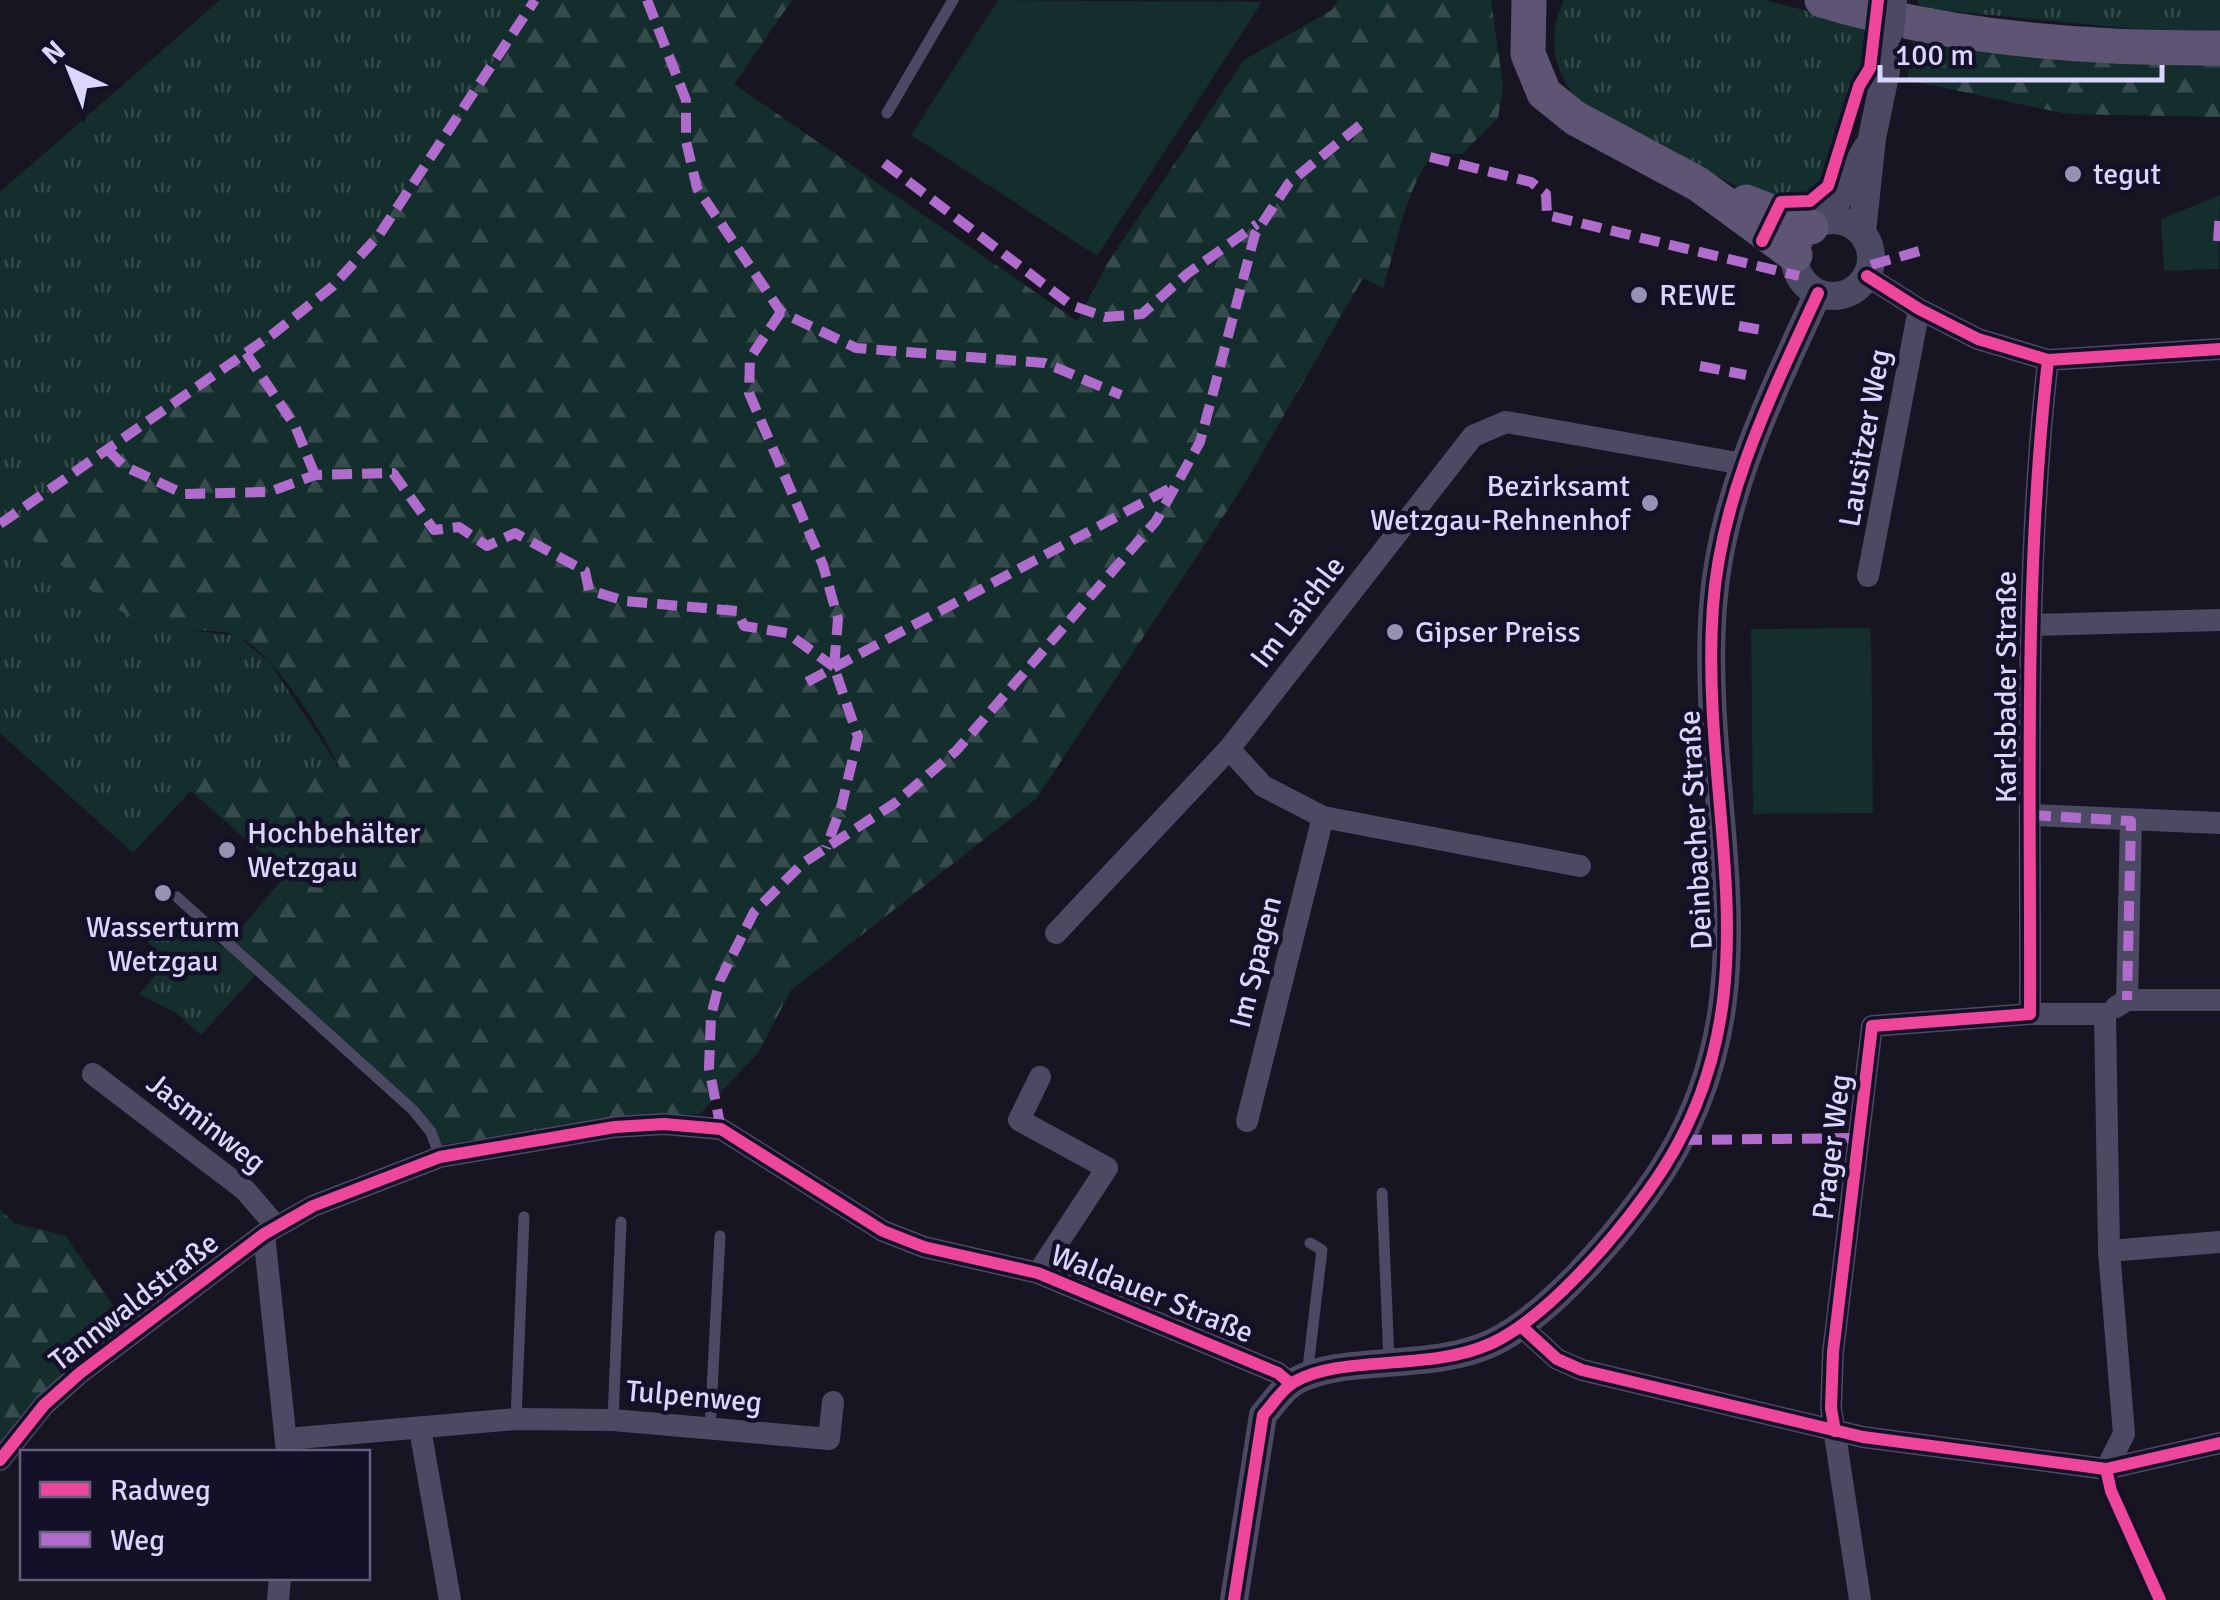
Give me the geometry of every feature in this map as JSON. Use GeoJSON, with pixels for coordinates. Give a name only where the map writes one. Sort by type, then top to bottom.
{"type":"FeatureCollection","features":[{"type":"Feature","properties":{"kind":"main road"},"geometry":{"type":"LineString","coordinates":[[1541,0],[1528,17],[1537,82],[1558,104],[1698,184],[1811,234]]}},
{"type":"Feature","properties":{"kind":"main road"},"geometry":{"type":"LineString","coordinates":[[1822,0],[1974,33],[2065,43],[2220,48]]}},
{"type":"Feature","properties":{"kind":"street"},"geometry":{"type":"LineString","coordinates":[[1872,138],[1811,234],[1799,276],[1818,293],[1840,296],[1867,276],[1872,253],[1862,232],[1893,0]]}},
{"type":"Feature","properties":{"kind":"street"},"geometry":{"type":"LineString","coordinates":[[1811,234],[1839,220],[1862,232]]}},
{"type":"Feature","properties":{"kind":"street"},"geometry":{"type":"LineString","coordinates":[[1867,276],[1918,310],[1978,339],[2048,360],[2220,349]]}},
{"type":"Feature","properties":{"kind":"street","name":"Deinbacher Straße"},"geometry":{"type":"LineString","coordinates":[[1299,1380],[1430,1362],[1464,1353],[1521,1326],[1603,1245],[1647,1193],[1695,1115],[1716,1052],[1727,972],[1729,888],[1716,761],[1713,607],[1724,534],[1744,464],[1818,293]]}},
{"type":"Feature","properties":{"kind":"street","name":"Lausitzer Weg"},"geometry":{"type":"LineString","coordinates":[[1868,576],[1918,310]]}},
{"type":"Feature","properties":{"kind":"street","name":"Karlsbader Straße"},"geometry":{"type":"LineString","coordinates":[[2030,1014],[2033,490],[2048,360]]}},
{"type":"Feature","properties":{"kind":"street","name":"Im Laichle"},"geometry":{"type":"LineString","coordinates":[[1056,933],[1229,749],[1474,436],[1506,422],[1744,464]]}},
{"type":"Feature","properties":{"kind":"street"},"geometry":{"type":"LineString","coordinates":[[2031,626],[2220,620]]}},
{"type":"Feature","properties":{"kind":"street"},"geometry":{"type":"LineString","coordinates":[[1229,749],[1263,786],[1323,817],[1580,866]]}},
{"type":"Feature","properties":{"kind":"street","name":"Karlsbader Straße"},"geometry":{"type":"LineString","coordinates":[[2031,814],[2220,822]]}},
{"type":"Feature","properties":{"kind":"street","name":"Im Spagen"},"geometry":{"type":"LineString","coordinates":[[1247,1121],[1323,817]]}},
{"type":"Feature","properties":{"kind":"street"},"geometry":{"type":"LineString","coordinates":[[2127,1000],[2131,821]]}},
{"type":"Feature","properties":{"kind":"street"},"geometry":{"type":"LineString","coordinates":[[2030,1014],[2105,1014],[2127,1000],[2220,1000]]}},
{"type":"Feature","properties":{"kind":"street","name":"Prager Weg"},"geometry":{"type":"LineString","coordinates":[[1836,1431],[1831,1408],[1833,1352],[1872,1026],[2030,1014]]}},
{"type":"Feature","properties":{"kind":"street"},"geometry":{"type":"LineString","coordinates":[[2105,1014],[2109,1250],[2124,1434],[2106,1469]]}},
{"type":"Feature","properties":{"kind":"street","name":"Jasminweg"},"geometry":{"type":"LineString","coordinates":[[93,1074],[245,1190],[270,1230]]}},
{"type":"Feature","properties":{"kind":"street","name":"Waldauer Straße"},"geometry":{"type":"LineString","coordinates":[[1038,1273],[1107,1168],[1019,1120],[1040,1077]]}},
{"type":"Feature","properties":{"kind":"street","name":"Waldauer Straße"},"geometry":{"type":"LineString","coordinates":[[270,1230],[384,1176],[440,1157],[615,1127],[691,1123],[721,1129],[883,1231],[924,1247],[1038,1273],[1299,1380]]}},
{"type":"Feature","properties":{"kind":"street"},"geometry":{"type":"LineString","coordinates":[[270,1230],[287,1446]]}},
{"type":"Feature","properties":{"kind":"street","name":"Tannwaldstraße"},"geometry":{"type":"LineString","coordinates":[[0,1460],[44,1405],[80,1373],[270,1230]]}},
{"type":"Feature","properties":{"kind":"street"},"geometry":{"type":"LineString","coordinates":[[2109,1250],[2220,1242]]}},
{"type":"Feature","properties":{"kind":"street"},"geometry":{"type":"LineString","coordinates":[[1521,1326],[1558,1359],[1582,1370],[1836,1431],[2106,1469],[2220,1443]]}},
{"type":"Feature","properties":{"kind":"street"},"geometry":{"type":"LineString","coordinates":[[1234,1600],[1264,1415],[1299,1380]]}},
{"type":"Feature","properties":{"kind":"street","name":"Tulpenweg"},"geometry":{"type":"LineString","coordinates":[[287,1446],[516,1419],[613,1420],[830,1440],[833,1402]]}},
{"type":"Feature","properties":{"kind":"street"},"geometry":{"type":"LineString","coordinates":[[420,1429],[450,1600]]}},
{"type":"Feature","properties":{"kind":"street"},"geometry":{"type":"LineString","coordinates":[[1836,1431],[1860,1600]]}},
{"type":"Feature","properties":{"kind":"lane"},"geometry":{"type":"LineString","coordinates":[[887,113],[953,0]]}},
{"type":"Feature","properties":{"kind":"lane"},"geometry":{"type":"LineString","coordinates":[[177,897],[414,1110],[430,1132],[440,1157]]}},
{"type":"Feature","properties":{"kind":"lane"},"geometry":{"type":"LineString","coordinates":[[1382,1193],[1390,1365]]}},
{"type":"Feature","properties":{"kind":"lane"},"geometry":{"type":"LineString","coordinates":[[516,1419],[524,1217]]}},
{"type":"Feature","properties":{"kind":"lane"},"geometry":{"type":"LineString","coordinates":[[613,1420],[622,1222]]}},
{"type":"Feature","properties":{"kind":"lane"},"geometry":{"type":"LineString","coordinates":[[710,1428],[720,1236]]}},
{"type":"Feature","properties":{"kind":"lane"},"geometry":{"type":"LineString","coordinates":[[1299,1380],[1322,1250],[1310,1243]]}},
{"type":"Feature","properties":{"kind":"green space"},"geometry":{"type":"Polygon","coordinates":[[[220,0],[536,0],[385,219],[317,304],[12,521],[103,597],[147,625],[238,636],[270,663],[345,776],[268,769],[209,771],[133,853],[0,733],[0,192],[220,0]]]}},
{"type":"Feature","properties":{"kind":"green space"},"geometry":{"type":"Polygon","coordinates":[[[536,0],[792,0],[734,84],[1077,321],[1107,264],[1244,60],[1332,10],[1338,0],[1491,0],[1503,86],[1498,118],[1462,154],[1434,153],[1424,167],[1409,200],[1383,288],[1363,278],[1242,488],[1036,799],[791,990],[759,1052],[700,1114],[615,1117],[435,1146],[404,1106],[227,945],[286,875],[189,789],[209,771],[268,769],[344,776],[298,699],[252,645],[237,636],[215,631],[157,628],[128,615],[92,591],[11,521],[317,304],[385,219],[536,0]]]}},
{"type":"Feature","properties":{"kind":"green space"},"geometry":{"type":"Polygon","coordinates":[[[998,0],[1262,2],[1097,256],[911,135],[998,0]]]}},
{"type":"Feature","properties":{"kind":"green space"},"geometry":{"type":"Polygon","coordinates":[[[1564,0],[1764,0],[1869,27],[1864,69],[1821,191],[1780,197],[1772,205],[1584,106],[1559,70],[1556,57],[1555,29],[1564,0]]]}},
{"type":"Feature","properties":{"kind":"green space"},"geometry":{"type":"Polygon","coordinates":[[[1918,0],[2220,0],[2220,31],[2146,30],[1919,8],[1918,0]]]}},
{"type":"Feature","properties":{"kind":"green space"},"geometry":{"type":"Polygon","coordinates":[[[1913,42],[2029,58],[2220,64],[2220,117],[2067,114],[1907,80],[1913,42]]]}},
{"type":"Feature","properties":{"kind":"green space"},"geometry":{"type":"Polygon","coordinates":[[[2220,195],[2219,269],[2164,271],[2161,219],[2220,195]]]}},
{"type":"Feature","properties":{"kind":"green space"},"geometry":{"type":"Polygon","coordinates":[[[1871,628],[1873,813],[1753,814],[1751,629],[1871,628]]]}},
{"type":"Feature","properties":{"kind":"green space"},"geometry":{"type":"Polygon","coordinates":[[[125,919],[181,919],[224,948],[227,945],[258,972],[201,1035],[176,1013],[139,994],[168,962],[125,919]]]}},
{"type":"Feature","properties":{"kind":"green space"},"geometry":{"type":"Polygon","coordinates":[[[0,1209],[14,1223],[66,1236],[123,1321],[32,1409],[0,1452],[0,1209]]]}},
{"type":"Feature","properties":{"kind":"marked path"},"geometry":{"type":"LineString","coordinates":[[0,524],[273,334],[333,286],[379,235],[535,0]]}},
{"type":"Feature","properties":{"kind":"marked path"},"geometry":{"type":"LineString","coordinates":[[647,0],[686,100],[686,141],[697,188],[781,312],[856,348],[1045,363],[1121,395]]}},
{"type":"Feature","properties":{"kind":"marked path"},"geometry":{"type":"LineString","coordinates":[[721,1129],[709,1068],[711,1016],[720,980],[754,912],[803,863],[895,803],[956,751],[1156,521],[1200,442],[1255,234],[1289,183],[1365,121]]}},
{"type":"Feature","properties":{"kind":"marked path"},"geometry":{"type":"LineString","coordinates":[[1430,157],[1531,182],[1546,194],[1547,215],[1799,276]]}},
{"type":"Feature","properties":{"kind":"marked path"},"geometry":{"type":"LineString","coordinates":[[884,163],[1071,305],[1105,317],[1142,314],[1187,274],[1257,224]]}},
{"type":"Feature","properties":{"kind":"marked path"},"geometry":{"type":"LineString","coordinates":[[2218,241],[2220,211]]}},
{"type":"Feature","properties":{"kind":"marked path"},"geometry":{"type":"LineString","coordinates":[[1871,265],[1923,250]]}},
{"type":"Feature","properties":{"kind":"marked path"},"geometry":{"type":"LineString","coordinates":[[781,312],[750,358],[749,393],[823,565],[838,619],[834,667],[858,737],[841,808],[826,848]]}},
{"type":"Feature","properties":{"kind":"marked path"},"geometry":{"type":"LineString","coordinates":[[1739,326],[1767,331]]}},
{"type":"Feature","properties":{"kind":"marked path"},"geometry":{"type":"LineString","coordinates":[[246,353],[295,426],[315,475]]}},
{"type":"Feature","properties":{"kind":"marked path"},"geometry":{"type":"LineString","coordinates":[[1700,366],[1746,375]]}},
{"type":"Feature","properties":{"kind":"marked path"},"geometry":{"type":"LineString","coordinates":[[108,450],[124,466],[184,494],[269,492],[315,475],[393,473],[434,530],[459,527],[487,546],[515,533],[585,571],[589,590],[625,601],[737,611],[744,626],[787,633],[834,667]]}},
{"type":"Feature","properties":{"kind":"marked path"},"geometry":{"type":"LineString","coordinates":[[807,682],[1176,485]]}},
{"type":"Feature","properties":{"kind":"marked path"},"geometry":{"type":"LineString","coordinates":[[2031,815],[2131,821],[2127,1000]]}},
{"type":"Feature","properties":{"kind":"marked path"},"geometry":{"type":"LineString","coordinates":[[1682,1140],[1858,1138]]}},
{"type":"Feature","properties":{"kind":"cycle path"},"geometry":{"type":"LineString","coordinates":[[1762,241],[1781,202],[1810,201],[1828,186],[1859,86],[1870,68],[1878,0]]}},
{"type":"Feature","properties":{"kind":"cycle path"},"geometry":{"type":"LineString","coordinates":[[1867,276],[1919,309],[1978,339],[2048,360],[2220,349]]}},
{"type":"Feature","properties":{"kind":"cycle path"},"geometry":{"type":"LineString","coordinates":[[1234,1600],[1263,1415],[1281,1393],[1314,1373],[1468,1352],[1513,1331],[1578,1276],[1617,1232],[1648,1191],[1690,1120],[1714,1049],[1725,978],[1727,906],[1712,684],[1718,565],[1726,524],[1751,445],[1818,293]]}},
{"type":"Feature","properties":{"kind":"cycle path"},"geometry":{"type":"LineString","coordinates":[[1835,1431],[1831,1408],[1833,1352],[1872,1026],[2030,1014],[2032,605],[2048,360]]}},
{"type":"Feature","properties":{"kind":"cycle path"},"geometry":{"type":"LineString","coordinates":[[0,1460],[44,1405],[80,1373],[264,1234],[313,1206],[440,1157],[615,1127],[664,1124],[721,1129],[883,1231],[924,1247],[1038,1273],[1278,1373],[1291,1384]]}},
{"type":"Feature","properties":{"kind":"cycle path"},"geometry":{"type":"LineString","coordinates":[[1521,1326],[1557,1359],[1582,1370],[1863,1437],[2106,1469],[2220,1443]]}},
{"type":"Feature","properties":{"kind":"cycle path"},"geometry":{"type":"LineString","coordinates":[[2106,1469],[2111,1491],[2160,1600]]}},
{"type":"Feature","properties":{"kind":"place","name":"tegut"},"geometry":{"type":"Point","coordinates":[2073,174]}},
{"type":"Feature","properties":{"kind":"place","name":"REWE"},"geometry":{"type":"Point","coordinates":[1639,295]}},
{"type":"Feature","properties":{"kind":"place","name":"Bezirksamt Wetzgau-Rehnenhof"},"geometry":{"type":"Point","coordinates":[1650,503]}},
{"type":"Feature","properties":{"kind":"place","name":"Gipser Preiss"},"geometry":{"type":"Point","coordinates":[1395,632]}},
{"type":"Feature","properties":{"kind":"place","name":"Hochbehälter Wetzgau"},"geometry":{"type":"Point","coordinates":[227,850]}},
{"type":"Feature","properties":{"kind":"place","name":"Wasserturm Wetzgau"},"geometry":{"type":"Point","coordinates":[163,893]}}]}
